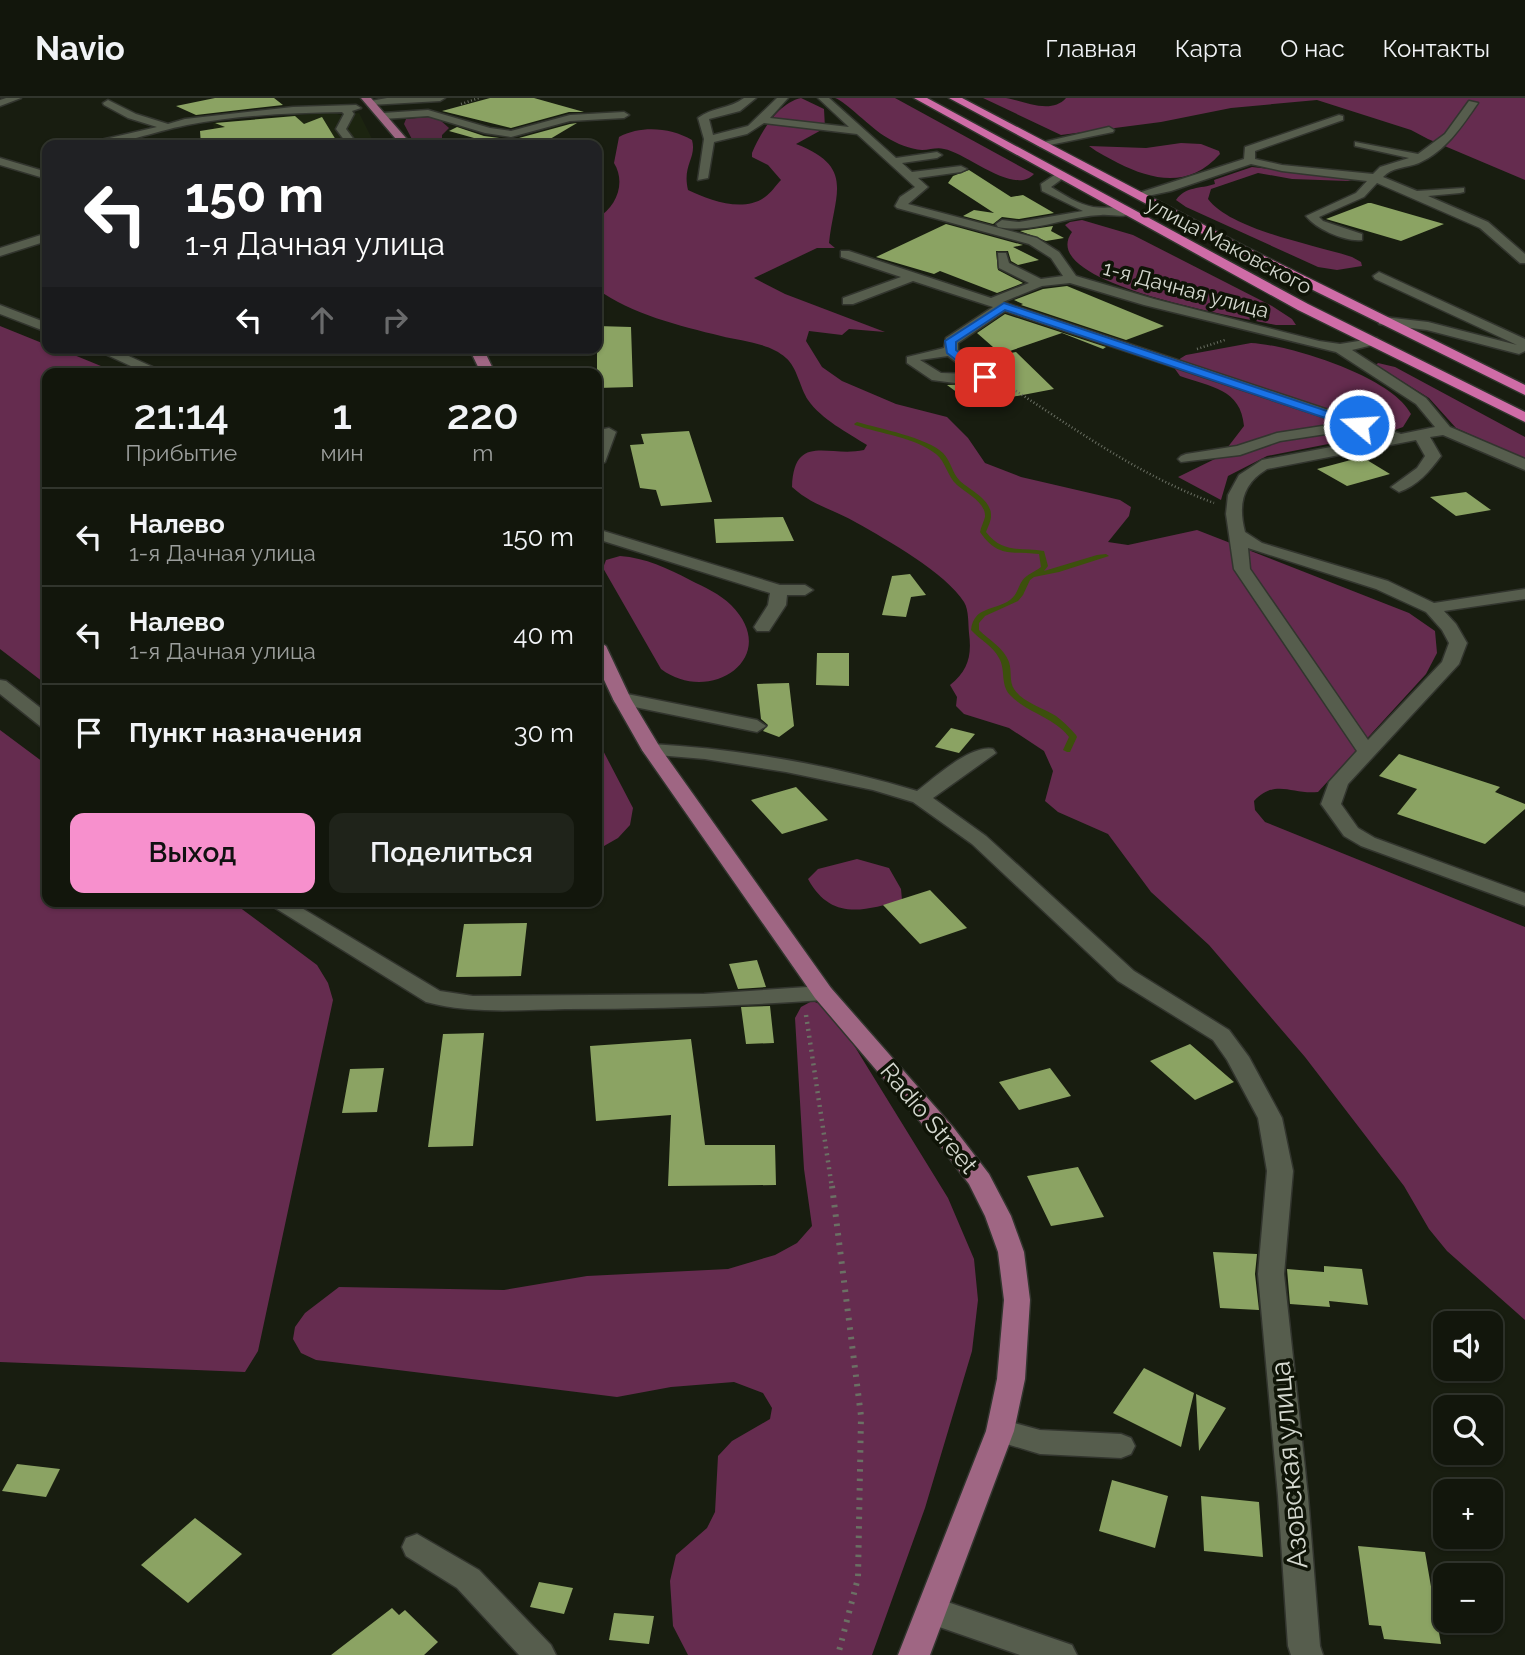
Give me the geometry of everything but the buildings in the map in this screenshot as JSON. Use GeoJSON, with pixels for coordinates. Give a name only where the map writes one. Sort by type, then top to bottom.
{"type":"FeatureCollection","features":[{"type":"Feature","properties":{"kind":"highway","name":"улица Маковского"},"geometry":{"type":"LineString","coordinates":[[919,98],[1371,341],[1525,418]]}},
{"type":"Feature","properties":{"kind":"highway","name":"улица Маковского"},"geometry":{"type":"LineString","coordinates":[[954,98],[1138,195],[1525,391]]}},
{"type":"Feature","properties":{"kind":"main road"},"geometry":{"type":"LineString","coordinates":[[369,102],[403,140]]}},
{"type":"Feature","properties":{"kind":"main road","name":"Radio Street"},"geometry":{"type":"LineString","coordinates":[[602,657],[621,699],[652,750],[812,995],[944,1133],[980,1180],[999,1216],[1011,1252],[1017,1300],[1011,1379],[1000,1431],[914,1655]]}},
{"type":"Feature","properties":{"kind":"street"},"geometry":{"type":"LineString","coordinates":[[0,103],[16,98]]}},
{"type":"Feature","properties":{"kind":"street"},"geometry":{"type":"LineString","coordinates":[[328,98],[336,103],[440,98]]}},
{"type":"Feature","properties":{"kind":"street"},"geometry":{"type":"LineString","coordinates":[[702,178],[709,139],[703,118],[713,113],[736,109],[751,98]]}},
{"type":"Feature","properties":{"kind":"street"},"geometry":{"type":"LineString","coordinates":[[709,139],[745,133],[763,120],[783,98]]}},
{"type":"Feature","properties":{"kind":"street"},"geometry":{"type":"LineString","coordinates":[[822,98],[912,175],[922,187],[909,194],[901,202],[901,206],[996,229],[1037,243],[1055,255],[1071,279]]}},
{"type":"Feature","properties":{"kind":"street"},"geometry":{"type":"LineString","coordinates":[[386,101],[500,134],[520,132],[570,118],[624,116]]}},
{"type":"Feature","properties":{"kind":"street"},"geometry":{"type":"LineString","coordinates":[[113,140],[185,122],[269,113],[345,109],[369,102]]}},
{"type":"Feature","properties":{"kind":"street"},"geometry":{"type":"LineString","coordinates":[[108,103],[132,116],[168,127]]}},
{"type":"Feature","properties":{"kind":"street"},"geometry":{"type":"LineString","coordinates":[[1358,237],[1318,225],[1312,216],[1360,195],[1384,169],[1420,157],[1449,136],[1473,103]]}},
{"type":"Feature","properties":{"kind":"street"},"geometry":{"type":"LineString","coordinates":[[345,109],[349,114],[341,129],[349,140]]}},
{"type":"Feature","properties":{"kind":"street"},"geometry":{"type":"LineString","coordinates":[[383,116],[428,113]]}},
{"type":"Feature","properties":{"kind":"street"},"geometry":{"type":"LineString","coordinates":[[1250,161],[1249,149],[1339,118]]}},
{"type":"Feature","properties":{"kind":"street"},"geometry":{"type":"LineString","coordinates":[[763,120],[860,131]]}},
{"type":"Feature","properties":{"kind":"street"},"geometry":{"type":"LineString","coordinates":[[1040,144],[1109,130]]}},
{"type":"Feature","properties":{"kind":"street"},"geometry":{"type":"LineString","coordinates":[[1359,144],[1420,157]]}},
{"type":"Feature","properties":{"kind":"street"},"geometry":{"type":"LineString","coordinates":[[895,161],[937,155]]}},
{"type":"Feature","properties":{"kind":"street"},"geometry":{"type":"LineString","coordinates":[[1138,195],[1167,189],[1250,161],[1282,169],[1375,178],[1484,225],[1524,260]]}},
{"type":"Feature","properties":{"kind":"street"},"geometry":{"type":"LineString","coordinates":[[0,162],[42,175]]}},
{"type":"Feature","properties":{"kind":"street"},"geometry":{"type":"LineString","coordinates":[[912,175],[961,169]]}},
{"type":"Feature","properties":{"kind":"street"},"geometry":{"type":"LineString","coordinates":[[1060,176],[1047,184],[1046,189],[1077,207],[1097,212]]}},
{"type":"Feature","properties":{"kind":"street"},"geometry":{"type":"LineString","coordinates":[[1416,194],[1460,190]]}},
{"type":"Feature","properties":{"kind":"street"},"geometry":{"type":"LineString","coordinates":[[934,207],[1019,226],[1097,212],[1127,212]]}},
{"type":"Feature","properties":{"kind":"street"},"geometry":{"type":"LineString","coordinates":[[981,213],[1019,226]]}},
{"type":"Feature","properties":{"kind":"street"},"geometry":{"type":"LineString","coordinates":[[1037,243],[1051,240],[1042,234],[1052,230]]}},
{"type":"Feature","properties":{"kind":"street"},"geometry":{"type":"LineString","coordinates":[[0,252],[42,239]]}},
{"type":"Feature","properties":{"kind":"street"},"geometry":{"type":"LineString","coordinates":[[845,254],[1398,437]]}},
{"type":"Feature","properties":{"kind":"street"},"geometry":{"type":"LineString","coordinates":[[1002,256],[1001,262],[1009,269],[1039,284]]}},
{"type":"Feature","properties":{"kind":"street"},"geometry":{"type":"LineString","coordinates":[[1379,276],[1525,344]]}},
{"type":"Feature","properties":{"kind":"street"},"geometry":{"type":"LineString","coordinates":[[848,300],[912,277]]}},
{"type":"Feature","properties":{"kind":"street","name":"1-я Дачная улица"},"geometry":{"type":"LineString","coordinates":[[951,351],[951,341],[998,304],[1039,284],[1071,279],[1255,329],[1340,348],[1371,341]]}},
{"type":"Feature","properties":{"kind":"street"},"geometry":{"type":"LineString","coordinates":[[0,309],[42,326]]}},
{"type":"Feature","properties":{"kind":"street"},"geometry":{"type":"LineString","coordinates":[[1384,321],[1428,326],[1525,351]]}},
{"type":"Feature","properties":{"kind":"street"},"geometry":{"type":"LineString","coordinates":[[1340,348],[1421,401],[1445,430],[1525,465]]}},
{"type":"Feature","properties":{"kind":"street"},"geometry":{"type":"LineString","coordinates":[[951,351],[991,381],[933,377],[924,373],[912,360],[951,351]]}},
{"type":"Feature","properties":{"kind":"street"},"geometry":{"type":"LineString","coordinates":[[113,354],[147,368]]}},
{"type":"Feature","properties":{"kind":"street"},"geometry":{"type":"LineString","coordinates":[[1185,459],[1240,450],[1278,438],[1359,425]]}},
{"type":"Feature","properties":{"kind":"street"},"geometry":{"type":"LineString","coordinates":[[1367,752],[1242,569],[1232,500],[1245,478],[1262,466],[1398,437],[1445,430]]}},
{"type":"Feature","properties":{"kind":"street"},"geometry":{"type":"LineString","coordinates":[[602,450],[609,432]]}},
{"type":"Feature","properties":{"kind":"street"},"geometry":{"type":"LineString","coordinates":[[1399,487],[1422,471],[1433,456],[1420,433]]}},
{"type":"Feature","properties":{"kind":"street"},"geometry":{"type":"LineString","coordinates":[[1238,534],[1256,545],[1382,584],[1432,608],[1450,628],[1458,643],[1450,664],[1339,782],[1331,804],[1344,824],[1368,842],[1525,900]]}},
{"type":"Feature","properties":{"kind":"street"},"geometry":{"type":"LineString","coordinates":[[602,535],[779,590],[805,590]]}},
{"type":"Feature","properties":{"kind":"street"},"geometry":{"type":"LineString","coordinates":[[763,627],[777,605],[779,590]]}},
{"type":"Feature","properties":{"kind":"street"},"geometry":{"type":"LineString","coordinates":[[1432,608],[1525,594]]}},
{"type":"Feature","properties":{"kind":"street"},"geometry":{"type":"LineString","coordinates":[[0,685],[42,718]]}},
{"type":"Feature","properties":{"kind":"street"},"geometry":{"type":"LineString","coordinates":[[621,699],[757,726]]}},
{"type":"Feature","properties":{"kind":"street","name":"Азовская улица"},"geometry":{"type":"LineString","coordinates":[[652,750],[705,753],[786,766],[877,785],[920,798],[979,840],[1126,976],[1221,1035],[1237,1057],[1270,1118],[1280,1171],[1271,1274],[1304,1646],[1307,1655]]}},
{"type":"Feature","properties":{"kind":"street"},"geometry":{"type":"LineString","coordinates":[[920,798],[967,763],[986,753]]}},
{"type":"Feature","properties":{"kind":"street"},"geometry":{"type":"LineString","coordinates":[[284,907],[433,997],[473,1003],[704,1001],[812,995]]}},
{"type":"Feature","properties":{"kind":"street"},"geometry":{"type":"LineString","coordinates":[[1000,1431],[1040,1442],[1121,1446]]}},
{"type":"Feature","properties":{"kind":"street"},"geometry":{"type":"LineString","coordinates":[[417,1547],[468,1579],[540,1655]]}},
{"type":"Feature","properties":{"kind":"street"},"geometry":{"type":"LineString","coordinates":[[933,1611],[1061,1655]]}},
{"type":"Feature","properties":{"kind":"path"},"geometry":{"type":"LineString","coordinates":[[1189,351],[1255,329]]}},
{"type":"Feature","properties":{"kind":"path"},"geometry":{"type":"LineString","coordinates":[[991,381],[1017,389],[1112,453],[1180,490],[1232,508]]}},
{"type":"Feature","properties":{"kind":"path"},"geometry":{"type":"LineString","coordinates":[[812,995],[806,1016],[829,1162],[861,1416],[858,1578],[838,1655]]}},
{"type":"Feature","properties":{"kind":"shaded area"},"geometry":{"type":"Polygon","coordinates":[[[801,98],[824,109],[825,128],[796,144],[827,162],[834,173],[837,196],[829,243],[835,248],[817,248],[754,278],[785,294],[885,332],[849,329],[842,335],[809,331],[806,341],[822,367],[842,381],[896,404],[947,417],[968,438],[985,463],[1021,477],[1120,500],[1131,507],[1129,516],[1108,542],[1128,545],[1197,530],[1409,613],[1435,631],[1437,653],[1426,674],[1318,792],[1270,790],[1254,801],[1255,810],[1265,822],[1525,927],[1525,1320],[1447,1251],[1429,1229],[1404,1186],[1305,1057],[1209,945],[1151,892],[1108,834],[1058,812],[1045,801],[1053,771],[1044,751],[1009,728],[964,714],[956,706],[957,697],[950,685],[965,668],[970,649],[967,609],[955,591],[930,569],[899,548],[848,518],[808,499],[792,487],[794,470],[799,459],[806,453],[851,452],[864,450],[867,445],[813,407],[793,367],[779,353],[755,343],[656,318],[602,292],[602,214],[618,194],[618,170],[614,163],[619,137],[637,131],[656,130],[675,133],[692,140],[693,152],[687,174],[688,190],[716,201],[747,204],[765,197],[781,180],[768,165],[752,157],[752,153],[765,128],[778,112],[801,98]]]}},
{"type":"Feature","properties":{"kind":"shaded area"},"geometry":{"type":"Polygon","coordinates":[[[835,98],[895,98],[1034,174],[1015,180],[1003,177],[954,152],[939,148],[922,150],[904,146],[890,140],[835,98]]]}},
{"type":"Feature","properties":{"kind":"shaded area"},"geometry":{"type":"Polygon","coordinates":[[[983,98],[1006,98],[1053,106],[1066,98],[1525,98],[1525,180],[1411,130],[1317,100],[1231,108],[1161,122],[1061,135],[983,98]]]}},
{"type":"Feature","properties":{"kind":"shaded area"},"geometry":{"type":"Polygon","coordinates":[[[333,112],[339,115],[359,113],[372,140],[215,140],[213,123],[333,112]]]}},
{"type":"Feature","properties":{"kind":"shaded area"},"geometry":{"type":"Polygon","coordinates":[[[428,117],[440,120],[449,128],[442,135],[442,140],[412,140],[404,124],[406,119],[428,117]]]}},
{"type":"Feature","properties":{"kind":"shaded area"},"geometry":{"type":"Polygon","coordinates":[[[1181,143],[1201,144],[1219,151],[1220,154],[1196,172],[1171,178],[1131,169],[1089,146],[1146,148],[1181,143]]]}},
{"type":"Feature","properties":{"kind":"shaded area"},"geometry":{"type":"Polygon","coordinates":[[[1252,167],[1352,178],[1348,181],[1292,179],[1258,173],[1211,189],[1208,199],[1219,210],[1254,228],[1352,257],[1361,262],[1362,266],[1337,270],[1318,267],[1176,200],[1189,190],[1215,184],[1214,180],[1252,167]]]}},
{"type":"Feature","properties":{"kind":"shaded area"},"geometry":{"type":"Polygon","coordinates":[[[1082,220],[1133,235],[1272,306],[1292,319],[1296,325],[1276,325],[1226,315],[1148,295],[1112,282],[1083,267],[1069,251],[1072,232],[1065,225],[1082,220]]]}},
{"type":"Feature","properties":{"kind":"shaded area"},"geometry":{"type":"Polygon","coordinates":[[[0,326],[42,343],[42,354],[72,354],[106,368],[42,368],[42,681],[0,649],[0,326]]]}},
{"type":"Feature","properties":{"kind":"shaded area"},"geometry":{"type":"Polygon","coordinates":[[[1251,343],[1290,350],[1339,365],[1384,388],[1400,400],[1411,414],[1403,427],[1389,432],[1267,456],[1228,476],[1221,500],[1178,477],[1221,456],[1244,426],[1242,414],[1237,404],[1223,391],[1180,376],[1175,366],[1178,360],[1186,355],[1251,343]]]}},
{"type":"Feature","properties":{"kind":"shaded area"},"geometry":{"type":"Polygon","coordinates":[[[1378,363],[1395,367],[1525,437],[1525,459],[1456,428],[1429,398],[1376,365],[1378,363]]]}},
{"type":"Feature","properties":{"kind":"shaded area"},"geometry":{"type":"Polygon","coordinates":[[[620,556],[648,561],[722,597],[745,624],[749,642],[745,658],[734,670],[718,679],[700,682],[680,679],[661,669],[603,568],[606,560],[620,556]]]}},
{"type":"Feature","properties":{"kind":"shaded area"},"geometry":{"type":"Polygon","coordinates":[[[0,730],[42,761],[42,907],[239,907],[317,965],[328,983],[333,1000],[258,1351],[245,1372],[0,1362],[0,730]]]}},
{"type":"Feature","properties":{"kind":"shaded area"},"geometry":{"type":"Polygon","coordinates":[[[602,749],[633,808],[630,825],[618,838],[602,847],[602,749]]]}},
{"type":"Feature","properties":{"kind":"shaded area"},"geometry":{"type":"Polygon","coordinates":[[[857,859],[889,868],[901,889],[902,900],[862,909],[838,907],[827,902],[808,879],[818,869],[857,859]]]}},
{"type":"Feature","properties":{"kind":"shaded area"},"geometry":{"type":"Polygon","coordinates":[[[812,1001],[831,1008],[948,1198],[974,1259],[978,1300],[972,1351],[925,1508],[872,1655],[688,1655],[673,1626],[670,1581],[676,1555],[707,1528],[715,1512],[718,1456],[732,1441],[770,1419],[772,1408],[763,1393],[734,1382],[671,1387],[617,1397],[316,1360],[301,1353],[293,1339],[295,1327],[305,1313],[339,1287],[504,1290],[587,1276],[728,1269],[775,1255],[797,1243],[812,1226],[804,1169],[795,1018],[801,1007],[812,1001]]]}},
{"type":"Feature","properties":{"kind":"waterway"},"geometry":{"type":"LineString","coordinates":[[857,424],[911,440],[939,453],[956,481],[985,506],[988,517],[983,532],[995,546],[1009,550],[1042,552],[1045,566],[1027,579],[1015,600],[978,618],[975,630],[1003,657],[1008,685],[1012,692],[1068,730],[1073,737],[1067,750]]}},
{"type":"Feature","properties":{"kind":"waterway"},"geometry":{"type":"LineString","coordinates":[[1039,574],[1106,556]]}},
{"type":"Feature","properties":{"kind":"route"},"geometry":{"type":"LineString","coordinates":[[985,377],[951,351],[951,341],[1004,306],[1359,425]]}}]}
